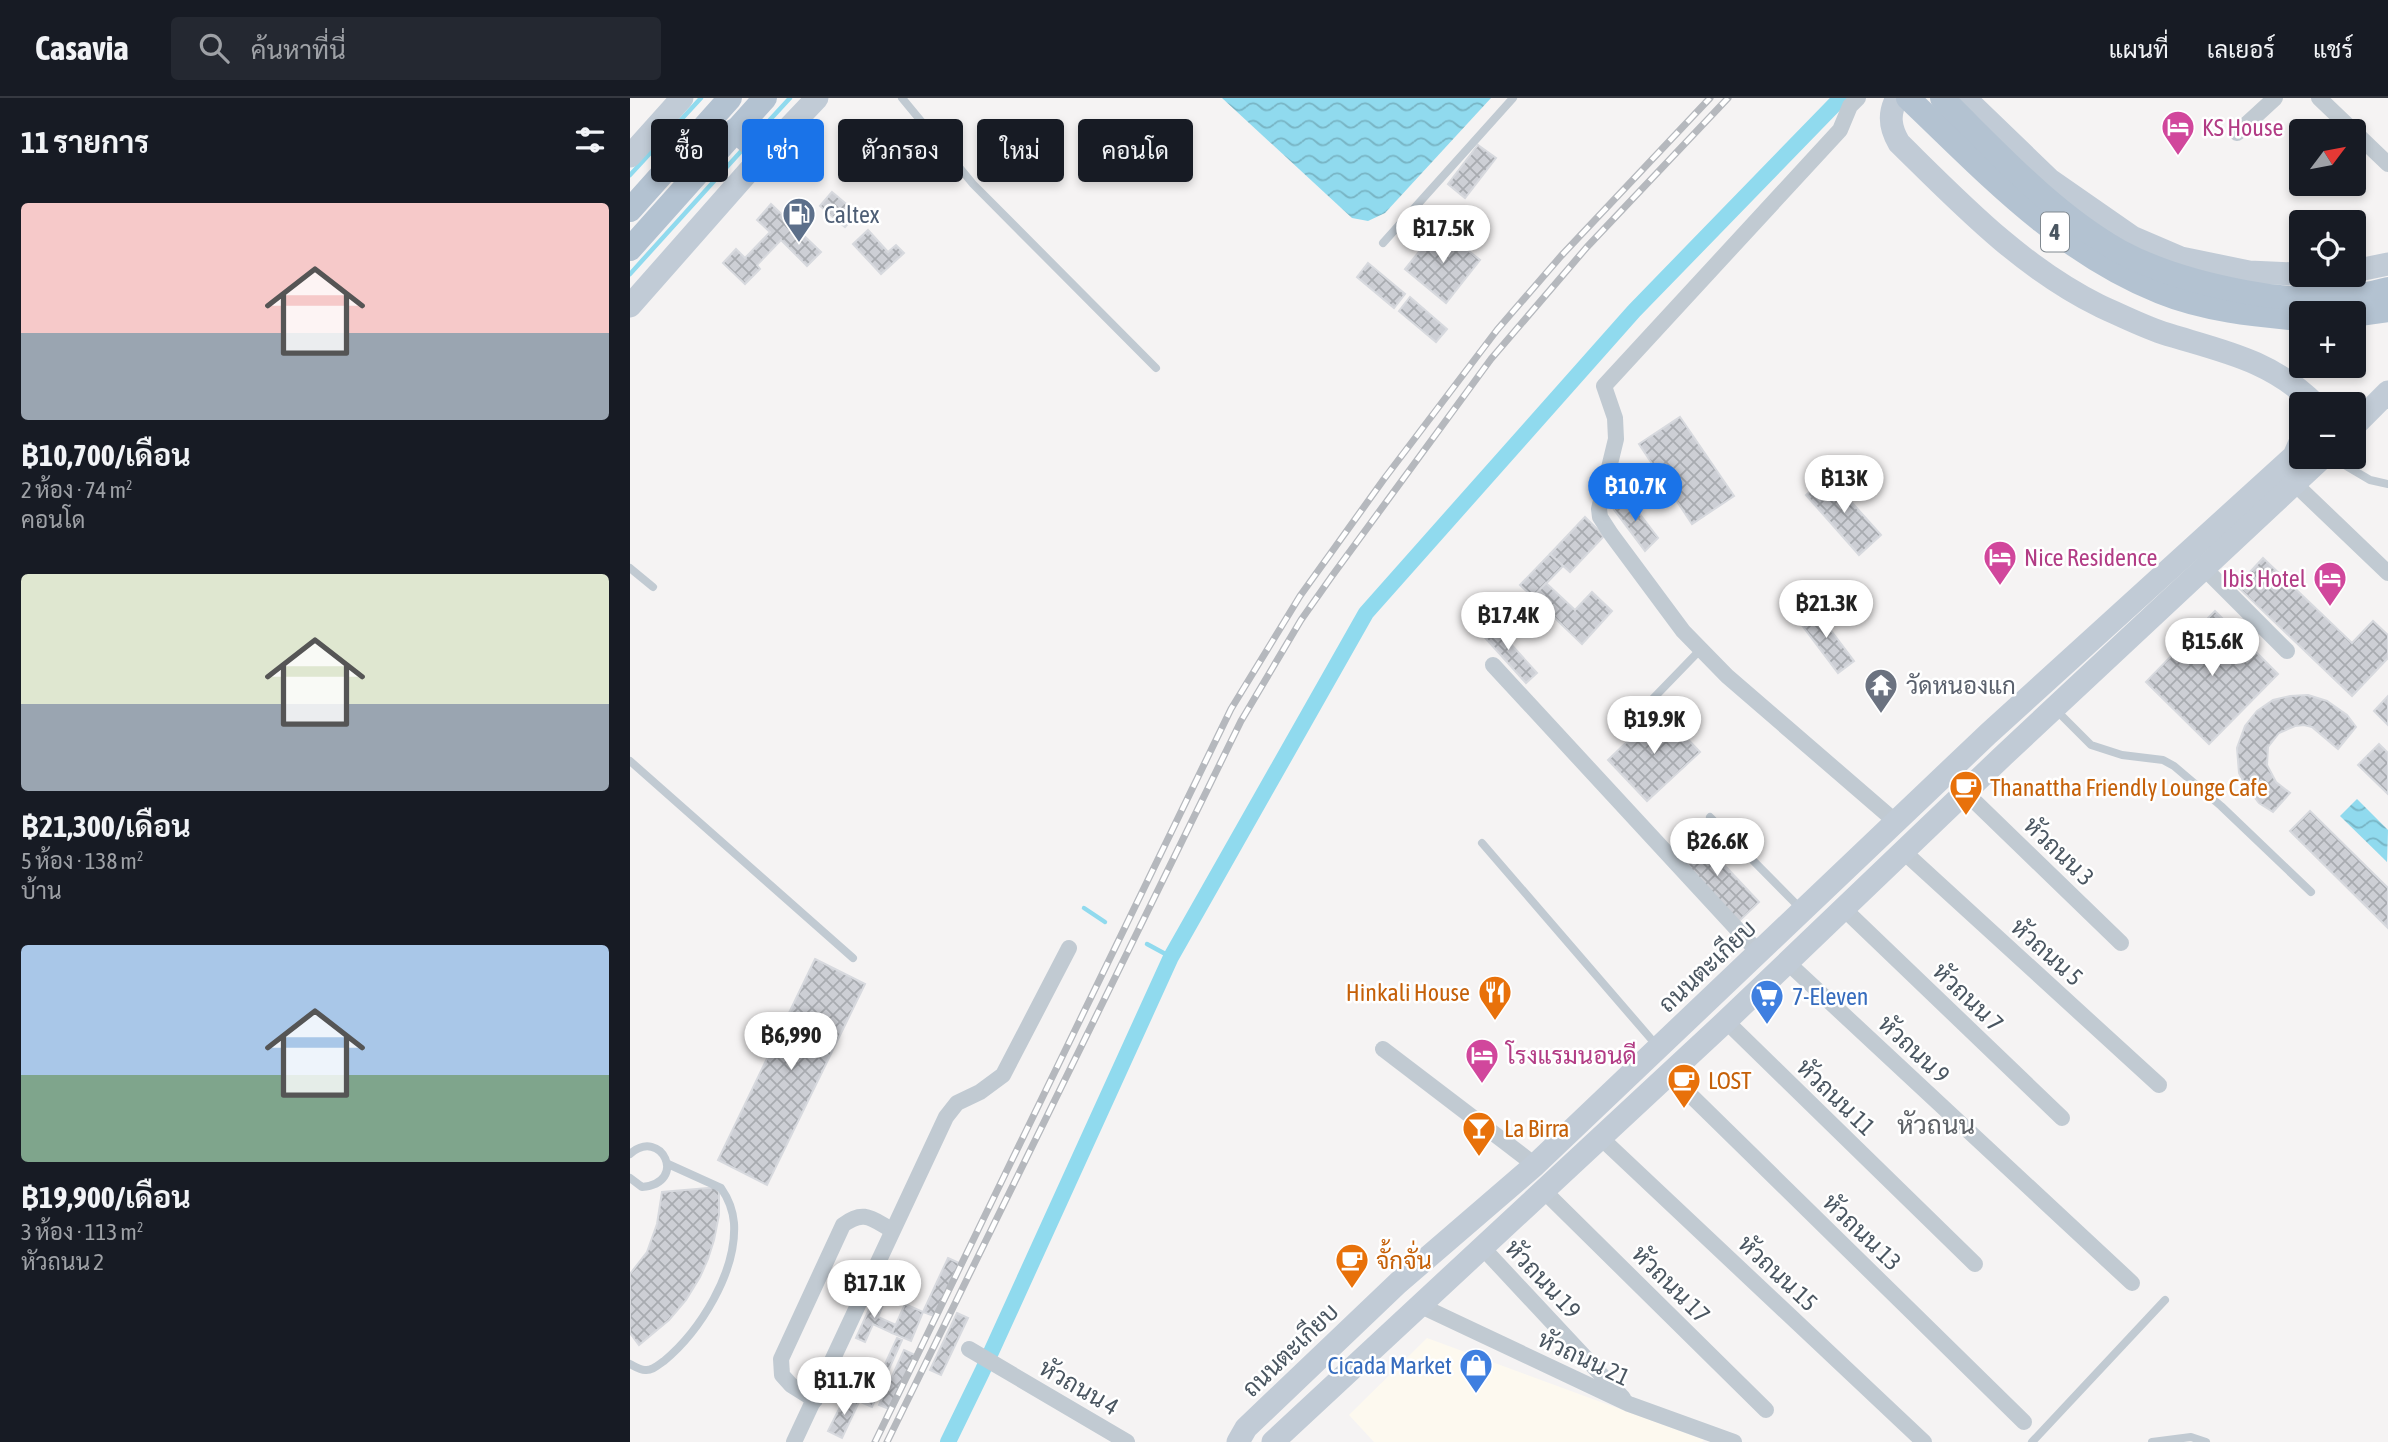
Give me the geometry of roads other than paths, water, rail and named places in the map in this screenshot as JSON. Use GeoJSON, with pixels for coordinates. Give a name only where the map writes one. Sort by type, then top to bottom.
{"type":"FeatureCollection","features":[{"type":"Feature","properties":{"kind":"main road"},"geometry":{"type":"LineString","coordinates":[[630,210],[730,98]]}},
{"type":"Feature","properties":{"kind":"main road"},"geometry":{"type":"LineString","coordinates":[[758,119],[765,98]]}},
{"type":"Feature","properties":{"kind":"main road","name":"4"},"geometry":{"type":"LineString","coordinates":[[1908,98],[2024,209],[2108,268],[2162,293],[2209,307],[2263,295],[2315,299],[2388,289]]}},
{"type":"Feature","properties":{"kind":"main road","name":"4"},"geometry":{"type":"LineString","coordinates":[[1942,98],[2038,191],[2075,221],[2120,251],[2238,301],[2260,316],[2289,318]]}},
{"type":"Feature","properties":{"kind":"main road"},"geometry":{"type":"LineString","coordinates":[[630,248],[742,149]]}},
{"type":"Feature","properties":{"kind":"main road"},"geometry":{"type":"LineString","coordinates":[[2366,313],[2388,310]]}},
{"type":"Feature","properties":{"kind":"street"},"geometry":{"type":"LineString","coordinates":[[630,156],[682,98]]}},
{"type":"Feature","properties":{"kind":"street"},"geometry":{"type":"LineString","coordinates":[[785,119],[817,98]]}},
{"type":"Feature","properties":{"kind":"street"},"geometry":{"type":"LineString","coordinates":[[1858,98],[1850,106],[1840,130],[1604,386],[1615,418],[1616,439],[1600,496],[1600,517],[1683,631],[1888,830],[1902,854]]}},
{"type":"Feature","properties":{"kind":"street"},"geometry":{"type":"LineString","coordinates":[[1897,98],[1892,107],[1891,120],[1892,132],[1899,143],[1982,225],[2041,271],[2099,305],[2160,332],[2235,354],[2263,366],[2302,392]]}},
{"type":"Feature","properties":{"kind":"street"},"geometry":{"type":"LineString","coordinates":[[2237,133],[2275,98]]}},
{"type":"Feature","properties":{"kind":"street"},"geometry":{"type":"LineString","coordinates":[[2319,98],[2388,164]]}},
{"type":"Feature","properties":{"kind":"street"},"geometry":{"type":"LineString","coordinates":[[1969,99],[2050,180],[2132,237],[2181,258],[2249,272],[2289,274]]}},
{"type":"Feature","properties":{"kind":"street"},"geometry":{"type":"LineString","coordinates":[[630,306],[742,153]]}},
{"type":"Feature","properties":{"kind":"street"},"geometry":{"type":"LineString","coordinates":[[2366,269],[2388,264]]}},
{"type":"Feature","properties":{"kind":"street"},"geometry":{"type":"LineString","coordinates":[[2263,366],[2291,392]]}},
{"type":"Feature","properties":{"kind":"street"},"geometry":{"type":"LineString","coordinates":[[2366,405],[2388,390]]}},
{"type":"Feature","properties":{"kind":"street"},"geometry":{"type":"LineString","coordinates":[[2366,413],[2388,390]]}},
{"type":"Feature","properties":{"kind":"street","name":"ถนนตะเกียบ"},"geometry":{"type":"LineString","coordinates":[[1238,1442],[1245,1428],[1398,1283],[1535,1165],[2084,646],[2289,461]]}},
{"type":"Feature","properties":{"kind":"street"},"geometry":{"type":"LineString","coordinates":[[1273,1442],[1726,1021],[2054,708],[2311,469]]}},
{"type":"Feature","properties":{"kind":"street"},"geometry":{"type":"LineString","coordinates":[[2295,484],[2388,573]]}},
{"type":"Feature","properties":{"kind":"street"},"geometry":{"type":"LineString","coordinates":[[2204,568],[2287,651]]}},
{"type":"Feature","properties":{"kind":"street"},"geometry":{"type":"LineString","coordinates":[[1493,665],[1760,954]]}},
{"type":"Feature","properties":{"kind":"street","name":"หัวถนน 3"},"geometry":{"type":"LineString","coordinates":[[1966,793],[2121,943]]}},
{"type":"Feature","properties":{"kind":"street","name":"หัวถนน 5"},"geometry":{"type":"LineString","coordinates":[[1902,854],[2159,1085]]}},
{"type":"Feature","properties":{"kind":"street","name":"หัวถนน 7"},"geometry":{"type":"LineString","coordinates":[[1843,908],[2062,1118]]}},
{"type":"Feature","properties":{"kind":"street"},"geometry":{"type":"LineString","coordinates":[[794,1442],[946,1117],[957,1103],[980,1092],[1003,1075],[1069,948]]}},
{"type":"Feature","properties":{"kind":"street","name":"หัวถนน 9"},"geometry":{"type":"LineString","coordinates":[[1787,962],[2132,1283]]}},
{"type":"Feature","properties":{"kind":"street","name":"หัวถนน 11"},"geometry":{"type":"LineString","coordinates":[[1726,1021],[1975,1264]]}},
{"type":"Feature","properties":{"kind":"street"},"geometry":{"type":"LineString","coordinates":[[1382,1049],[1535,1165]]}},
{"type":"Feature","properties":{"kind":"street","name":"หัวถนน 13"},"geometry":{"type":"LineString","coordinates":[[1669,1074],[2024,1422]]}},
{"type":"Feature","properties":{"kind":"street","name":"หัวถนน 15"},"geometry":{"type":"LineString","coordinates":[[1601,1138],[1924,1442]]}},
{"type":"Feature","properties":{"kind":"street","name":"หัวถนน 17"},"geometry":{"type":"LineString","coordinates":[[1544,1191],[1766,1410]]}},
{"type":"Feature","properties":{"kind":"street"},"geometry":{"type":"LineString","coordinates":[[1488,1204],[1506,1224]]}},
{"type":"Feature","properties":{"kind":"street"},"geometry":{"type":"LineString","coordinates":[[815,1400],[782,1376],[781,1359],[843,1226],[854,1217],[866,1216],[892,1230]]}},
{"type":"Feature","properties":{"kind":"street","name":"หัวถนน 19"},"geometry":{"type":"LineString","coordinates":[[1481,1246],[1629,1404]]}},
{"type":"Feature","properties":{"kind":"street"},"geometry":{"type":"LineString","coordinates":[[1398,1283],[1419,1305]]}},
{"type":"Feature","properties":{"kind":"street","name":"หัวถนน 21"},"geometry":{"type":"LineString","coordinates":[[1419,1305],[1629,1404],[1734,1442]]}},
{"type":"Feature","properties":{"kind":"street","name":"หัวถนน 4"},"geometry":{"type":"LineString","coordinates":[[969,1349],[1127,1442]]}},
{"type":"Feature","properties":{"kind":"lane"},"geometry":{"type":"LineString","coordinates":[[902,98],[973,184],[1156,368]]}},
{"type":"Feature","properties":{"kind":"lane"},"geometry":{"type":"LineString","coordinates":[[1383,243],[1513,98]]}},
{"type":"Feature","properties":{"kind":"lane"},"geometry":{"type":"LineString","coordinates":[[2351,469],[2370,480],[2388,484]]}},
{"type":"Feature","properties":{"kind":"lane"},"geometry":{"type":"LineString","coordinates":[[630,568],[653,587]]}},
{"type":"Feature","properties":{"kind":"lane"},"geometry":{"type":"LineString","coordinates":[[1640,712],[1701,649]]}},
{"type":"Feature","properties":{"kind":"lane"},"geometry":{"type":"LineString","coordinates":[[2054,708],[2091,745],[2122,755],[2163,760],[2174,766],[2221,806],[2311,892]]}},
{"type":"Feature","properties":{"kind":"lane"},"geometry":{"type":"LineString","coordinates":[[630,761],[853,958]]}},
{"type":"Feature","properties":{"kind":"lane"},"geometry":{"type":"LineString","coordinates":[[1710,817],[1803,911]]}},
{"type":"Feature","properties":{"kind":"lane"},"geometry":{"type":"LineString","coordinates":[[1482,842],[1659,1048]]}},
{"type":"Feature","properties":{"kind":"lane"},"geometry":{"type":"LineString","coordinates":[[630,1154],[638,1147],[651,1145],[663,1152],[668,1164],[665,1177],[656,1186],[642,1187],[630,1178]]}},
{"type":"Feature","properties":{"kind":"lane"},"geometry":{"type":"LineString","coordinates":[[630,1364],[648,1371],[670,1356],[685,1340],[705,1314],[719,1288],[732,1245],[732,1212],[721,1188],[668,1164]]}},
{"type":"Feature","properties":{"kind":"lane"},"geometry":{"type":"LineString","coordinates":[[2032,1442],[2165,1300]]}},
{"type":"Feature","properties":{"kind":"lane"},"geometry":{"type":"LineString","coordinates":[[2152,1442],[2191,1437],[2207,1442]]}},
{"type":"Feature","properties":{"kind":"water"},"geometry":{"type":"Polygon","coordinates":[[[1222,98],[1491,98],[1385,213],[1368,221],[1352,218],[1222,98]]]}},
{"type":"Feature","properties":{"kind":"water"},"geometry":{"type":"Polygon","coordinates":[[[2357,799],[2388,830],[2387,862],[2340,816],[2357,799]]]}},
{"type":"Feature","properties":{"kind":"waterway"},"geometry":{"type":"LineString","coordinates":[[630,175],[701,98]]}},
{"type":"Feature","properties":{"kind":"waterway"},"geometry":{"type":"LineString","coordinates":[[771,119],[790,98]]}},
{"type":"Feature","properties":{"kind":"waterway"},"geometry":{"type":"LineString","coordinates":[[948,1442],[1171,957],[1366,613],[1634,311],[1841,98]]}},
{"type":"Feature","properties":{"kind":"waterway"},"geometry":{"type":"LineString","coordinates":[[630,274],[742,150]]}},
{"type":"Feature","properties":{"kind":"waterway"},"geometry":{"type":"LineString","coordinates":[[1084,908],[1105,922]]}},
{"type":"Feature","properties":{"kind":"waterway"},"geometry":{"type":"LineString","coordinates":[[1147,944],[1171,957]]}},
{"type":"Feature","properties":{"kind":"railway"},"geometry":{"type":"LineString","coordinates":[[875,1442],[1231,709],[1300,596],[1384,479],[1497,330],[1561,256],[1710,98]]}},
{"type":"Feature","properties":{"kind":"railway"},"geometry":{"type":"LineString","coordinates":[[887,1442],[1241,721],[1301,620],[1491,359],[1587,247],[1728,98]]}},
{"type":"Feature","properties":{"kind":"place","name":"KS House"},"geometry":{"type":"Point","coordinates":[2178,157]}},
{"type":"Feature","properties":{"kind":"place","name":"Caltex"},"geometry":{"type":"Point","coordinates":[799,244]}},
{"type":"Feature","properties":{"kind":"place","name":"Nice Residence"},"geometry":{"type":"Point","coordinates":[2000,587]}},
{"type":"Feature","properties":{"kind":"place","name":"Ibis Hotel"},"geometry":{"type":"Point","coordinates":[2330,608]}},
{"type":"Feature","properties":{"kind":"place","name":"วัดหนองแก"},"geometry":{"type":"Point","coordinates":[1881,715]}},
{"type":"Feature","properties":{"kind":"place","name":"Thanattha Friendly Lounge Cafe"},"geometry":{"type":"Point","coordinates":[1966,817]}},
{"type":"Feature","properties":{"kind":"place","name":"Hinkali House"},"geometry":{"type":"Point","coordinates":[1495,1022]}},
{"type":"Feature","properties":{"kind":"place","name":"7-Eleven"},"geometry":{"type":"Point","coordinates":[1767,1026]}},
{"type":"Feature","properties":{"kind":"place","name":"โรงแรมนอนดี"},"geometry":{"type":"Point","coordinates":[1482,1085]}},
{"type":"Feature","properties":{"kind":"place","name":"LOST"},"geometry":{"type":"Point","coordinates":[1684,1110]}},
{"type":"Feature","properties":{"kind":"place","name":"La Birra"},"geometry":{"type":"Point","coordinates":[1479,1158]}},
{"type":"Feature","properties":{"kind":"place","name":"จั้กจั่น"},"geometry":{"type":"Point","coordinates":[1352,1290]}},
{"type":"Feature","properties":{"kind":"place","name":"Cicada Market"},"geometry":{"type":"Point","coordinates":[1476,1395]}},
{"type":"Feature","properties":{"kind":"district","name":"หัวถนน"},"geometry":{"type":"Point","coordinates":[1936,1125]}}]}
